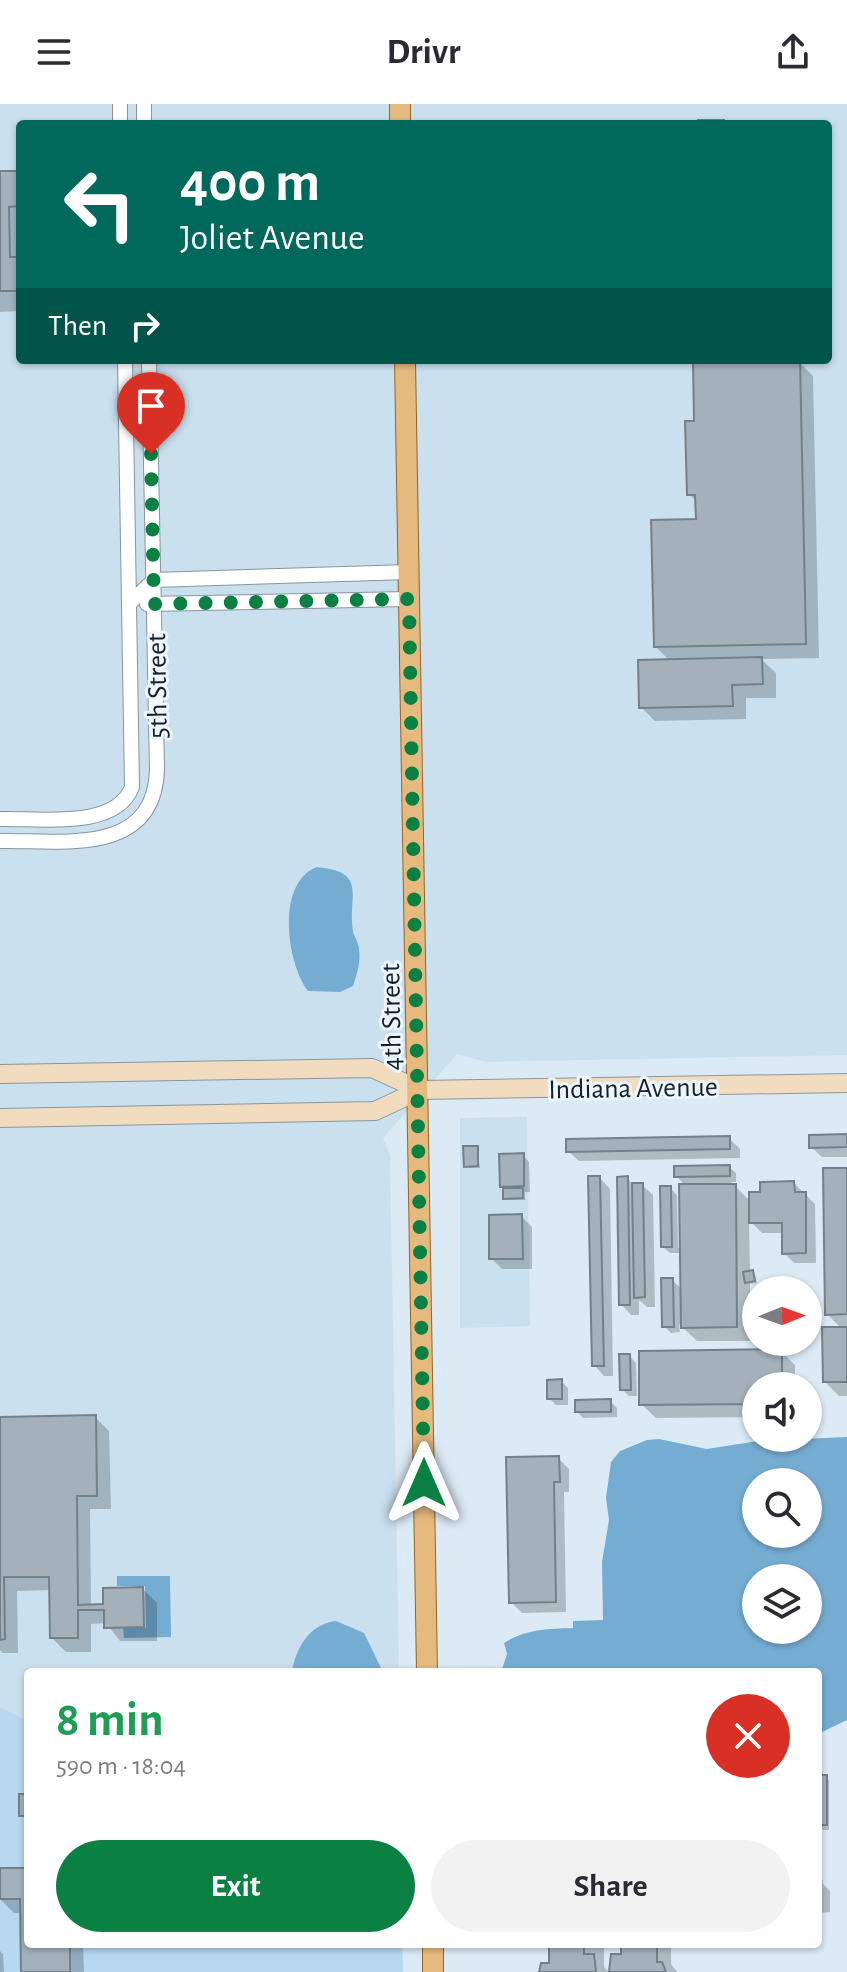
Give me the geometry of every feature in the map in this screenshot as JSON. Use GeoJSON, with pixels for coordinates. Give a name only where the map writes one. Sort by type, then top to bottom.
{"type":"FeatureCollection","features":[{"type":"Feature","properties":{"kind":"main road","name":"4th Street"},"geometry":{"type":"LineString","coordinates":[[405,364],[420,1090],[427,1668]]}},
{"type":"Feature","properties":{"kind":"main road"},"geometry":{"type":"LineString","coordinates":[[433,1948],[433,1972]]}},
{"type":"Feature","properties":{"kind":"street","name":"5th Street"},"geometry":{"type":"LineString","coordinates":[[0,819],[93,816],[122,805],[134,778],[125,364]]}},
{"type":"Feature","properties":{"kind":"street","name":"5th Street"},"geometry":{"type":"LineString","coordinates":[[0,841],[107,838],[130,828],[150,804],[157,779],[149,364]]}},
{"type":"Feature","properties":{"kind":"street"},"geometry":{"type":"LineString","coordinates":[[131,602],[154,580],[409,572]]}},
{"type":"Feature","properties":{"kind":"street"},"geometry":{"type":"LineString","coordinates":[[131,602],[409,599]]}},
{"type":"Feature","properties":{"kind":"street","name":"Indiana Avenue"},"geometry":{"type":"LineString","coordinates":[[0,1074],[372,1068],[420,1090]]}},
{"type":"Feature","properties":{"kind":"street","name":"Indiana Avenue"},"geometry":{"type":"LineString","coordinates":[[0,1118],[375,1111],[420,1090],[847,1083]]}},
{"type":"Feature","properties":{"kind":"shaded area"},"geometry":{"type":"Polygon","coordinates":[[[0,104],[847,104],[847,1055],[487,1062],[457,1054],[383,1138],[390,1155],[399,1668],[24,1668],[24,1948],[402,1948],[403,1972],[0,1972],[0,104]]]}},
{"type":"Feature","properties":{"kind":"shaded area"},"geometry":{"type":"Polygon","coordinates":[[[317,867],[344,874],[352,888],[352,918],[359,947],[359,963],[353,986],[340,992],[308,991],[294,962],[290,943],[290,905],[295,889],[304,875],[317,867]]]}},
{"type":"Feature","properties":{"kind":"shaded area"},"geometry":{"type":"Polygon","coordinates":[[[527,1117],[530,1326],[460,1328],[460,1118],[527,1117]]]}},
{"type":"Feature","properties":{"kind":"shaded area"},"geometry":{"type":"Polygon","coordinates":[[[847,1437],[847,1720],[822,1732],[822,1668],[502,1668],[507,1654],[504,1643],[512,1638],[537,1631],[573,1628],[573,1621],[603,1620],[602,1562],[609,1520],[606,1498],[611,1462],[620,1451],[647,1440],[659,1439],[707,1449],[742,1444],[742,1452],[822,1452],[822,1438],[847,1437]]]}},
{"type":"Feature","properties":{"kind":"shaded area"},"geometry":{"type":"Polygon","coordinates":[[[117,1576],[170,1576],[171,1637],[124,1638],[123,1628],[146,1628],[145,1586],[117,1586],[117,1576]]]}},
{"type":"Feature","properties":{"kind":"shaded area"},"geometry":{"type":"Polygon","coordinates":[[[336,1621],[364,1633],[381,1668],[293,1668],[306,1638],[327,1623],[336,1621]]]}},
{"type":"Feature","properties":{"kind":"shaded area"},"geometry":{"type":"Polygon","coordinates":[[[0,1707],[24,1719],[24,1948],[402,1948],[403,1972],[0,1972],[0,1707]]]}},
{"type":"Feature","properties":{"kind":"building"},"geometry":{"type":"Polygon","coordinates":[[[0,171],[16,171],[16,206],[9,207],[10,257],[16,257],[16,291],[0,291],[0,171]]]}},
{"type":"Feature","properties":{"kind":"building"},"geometry":{"type":"Polygon","coordinates":[[[693,364],[800,364],[806,644],[654,647],[651,520],[696,519],[695,495],[687,495],[685,421],[694,421],[693,364]]]}},
{"type":"Feature","properties":{"kind":"building"},"geometry":{"type":"Polygon","coordinates":[[[762,657],[763,684],[732,685],[733,706],[639,708],[638,660],[762,657]]]}},
{"type":"Feature","properties":{"kind":"building"},"geometry":{"type":"Polygon","coordinates":[[[847,1134],[847,1147],[809,1148],[809,1135],[847,1134]]]}},
{"type":"Feature","properties":{"kind":"building"},"geometry":{"type":"Polygon","coordinates":[[[730,1136],[730,1149],[566,1152],[566,1139],[730,1136]]]}},
{"type":"Feature","properties":{"kind":"building"},"geometry":{"type":"Polygon","coordinates":[[[463,1146],[478,1146],[478,1166],[464,1167],[463,1146]]]}},
{"type":"Feature","properties":{"kind":"building"},"geometry":{"type":"Polygon","coordinates":[[[524,1153],[524,1186],[500,1187],[499,1154],[524,1153]]]}},
{"type":"Feature","properties":{"kind":"building"},"geometry":{"type":"Polygon","coordinates":[[[730,1165],[730,1176],[674,1177],[674,1166],[730,1165]]]}},
{"type":"Feature","properties":{"kind":"building"},"geometry":{"type":"Polygon","coordinates":[[[823,1168],[847,1168],[847,1314],[825,1315],[823,1168]]]}},
{"type":"Feature","properties":{"kind":"building"},"geometry":{"type":"Polygon","coordinates":[[[588,1176],[600,1176],[604,1366],[592,1366],[588,1176]]]}},
{"type":"Feature","properties":{"kind":"building"},"geometry":{"type":"Polygon","coordinates":[[[628,1176],[630,1305],[619,1305],[617,1177],[628,1176]]]}},
{"type":"Feature","properties":{"kind":"building"},"geometry":{"type":"Polygon","coordinates":[[[794,1181],[795,1192],[806,1192],[806,1253],[782,1254],[782,1223],[749,1223],[749,1192],[760,1192],[760,1182],[794,1181]]]}},
{"type":"Feature","properties":{"kind":"building"},"geometry":{"type":"Polygon","coordinates":[[[632,1183],[643,1183],[645,1297],[634,1298],[632,1183]]]}},
{"type":"Feature","properties":{"kind":"building"},"geometry":{"type":"Polygon","coordinates":[[[679,1184],[736,1184],[737,1327],[681,1328],[679,1184]]]}},
{"type":"Feature","properties":{"kind":"building"},"geometry":{"type":"Polygon","coordinates":[[[660,1186],[671,1186],[672,1247],[661,1247],[660,1186]]]}},
{"type":"Feature","properties":{"kind":"building"},"geometry":{"type":"Polygon","coordinates":[[[503,1188],[523,1188],[523,1198],[503,1199],[503,1188]]]}},
{"type":"Feature","properties":{"kind":"building"},"geometry":{"type":"Polygon","coordinates":[[[522,1214],[523,1259],[489,1259],[489,1215],[522,1214]]]}},
{"type":"Feature","properties":{"kind":"building"},"geometry":{"type":"Polygon","coordinates":[[[753,1270],[754,1276],[744,1276],[743,1272],[753,1270]]]}},
{"type":"Feature","properties":{"kind":"building"},"geometry":{"type":"Polygon","coordinates":[[[661,1278],[673,1278],[674,1327],[662,1327],[661,1278]]]}},
{"type":"Feature","properties":{"kind":"building"},"geometry":{"type":"Polygon","coordinates":[[[822,1327],[847,1327],[847,1382],[823,1382],[822,1327]]]}},
{"type":"Feature","properties":{"kind":"building"},"geometry":{"type":"Polygon","coordinates":[[[742,1350],[742,1356],[782,1356],[782,1372],[742,1372],[742,1404],[639,1405],[639,1351],[742,1350]]]}},
{"type":"Feature","properties":{"kind":"building"},"geometry":{"type":"Polygon","coordinates":[[[619,1354],[630,1354],[631,1390],[620,1390],[619,1354]]]}},
{"type":"Feature","properties":{"kind":"building"},"geometry":{"type":"Polygon","coordinates":[[[562,1379],[562,1399],[547,1399],[547,1380],[562,1379]]]}},
{"type":"Feature","properties":{"kind":"building"},"geometry":{"type":"Polygon","coordinates":[[[611,1399],[611,1412],[575,1412],[575,1400],[611,1399]]]}},
{"type":"Feature","properties":{"kind":"building"},"geometry":{"type":"Polygon","coordinates":[[[96,1415],[97,1496],[77,1496],[78,1605],[103,1604],[103,1588],[143,1587],[144,1627],[104,1628],[104,1610],[78,1610],[78,1638],[50,1638],[49,1577],[4,1577],[5,1639],[0,1640],[0,1417],[96,1415]]]}},
{"type":"Feature","properties":{"kind":"building"},"geometry":{"type":"Polygon","coordinates":[[[559,1456],[560,1482],[554,1482],[556,1602],[509,1603],[506,1457],[559,1456]]]}},
{"type":"Feature","properties":{"kind":"building"},"geometry":{"type":"Polygon","coordinates":[[[822,1775],[827,1775],[827,1825],[822,1825],[822,1775]]]}},
{"type":"Feature","properties":{"kind":"building"},"geometry":{"type":"Polygon","coordinates":[[[19,1794],[24,1794],[24,1816],[19,1816],[19,1794]]]}},
{"type":"Feature","properties":{"kind":"building"},"geometry":{"type":"Polygon","coordinates":[[[0,1868],[24,1868],[24,1948],[70,1948],[70,1972],[21,1972],[20,1899],[0,1899],[0,1868]]]}},
{"type":"Feature","properties":{"kind":"building"},"geometry":{"type":"Polygon","coordinates":[[[549,1948],[584,1948],[584,1954],[594,1954],[596,1972],[539,1972],[541,1963],[549,1963],[549,1948]]]}},
{"type":"Feature","properties":{"kind":"building"},"geometry":{"type":"Polygon","coordinates":[[[621,1948],[657,1948],[657,1962],[662,1962],[666,1972],[609,1972],[611,1954],[621,1954],[621,1948]]]}},
{"type":"Feature","properties":{"kind":"route"},"geometry":{"type":"LineString","coordinates":[[151,454],[154,604],[409,599],[420,1090],[424,1483]]}}]}
